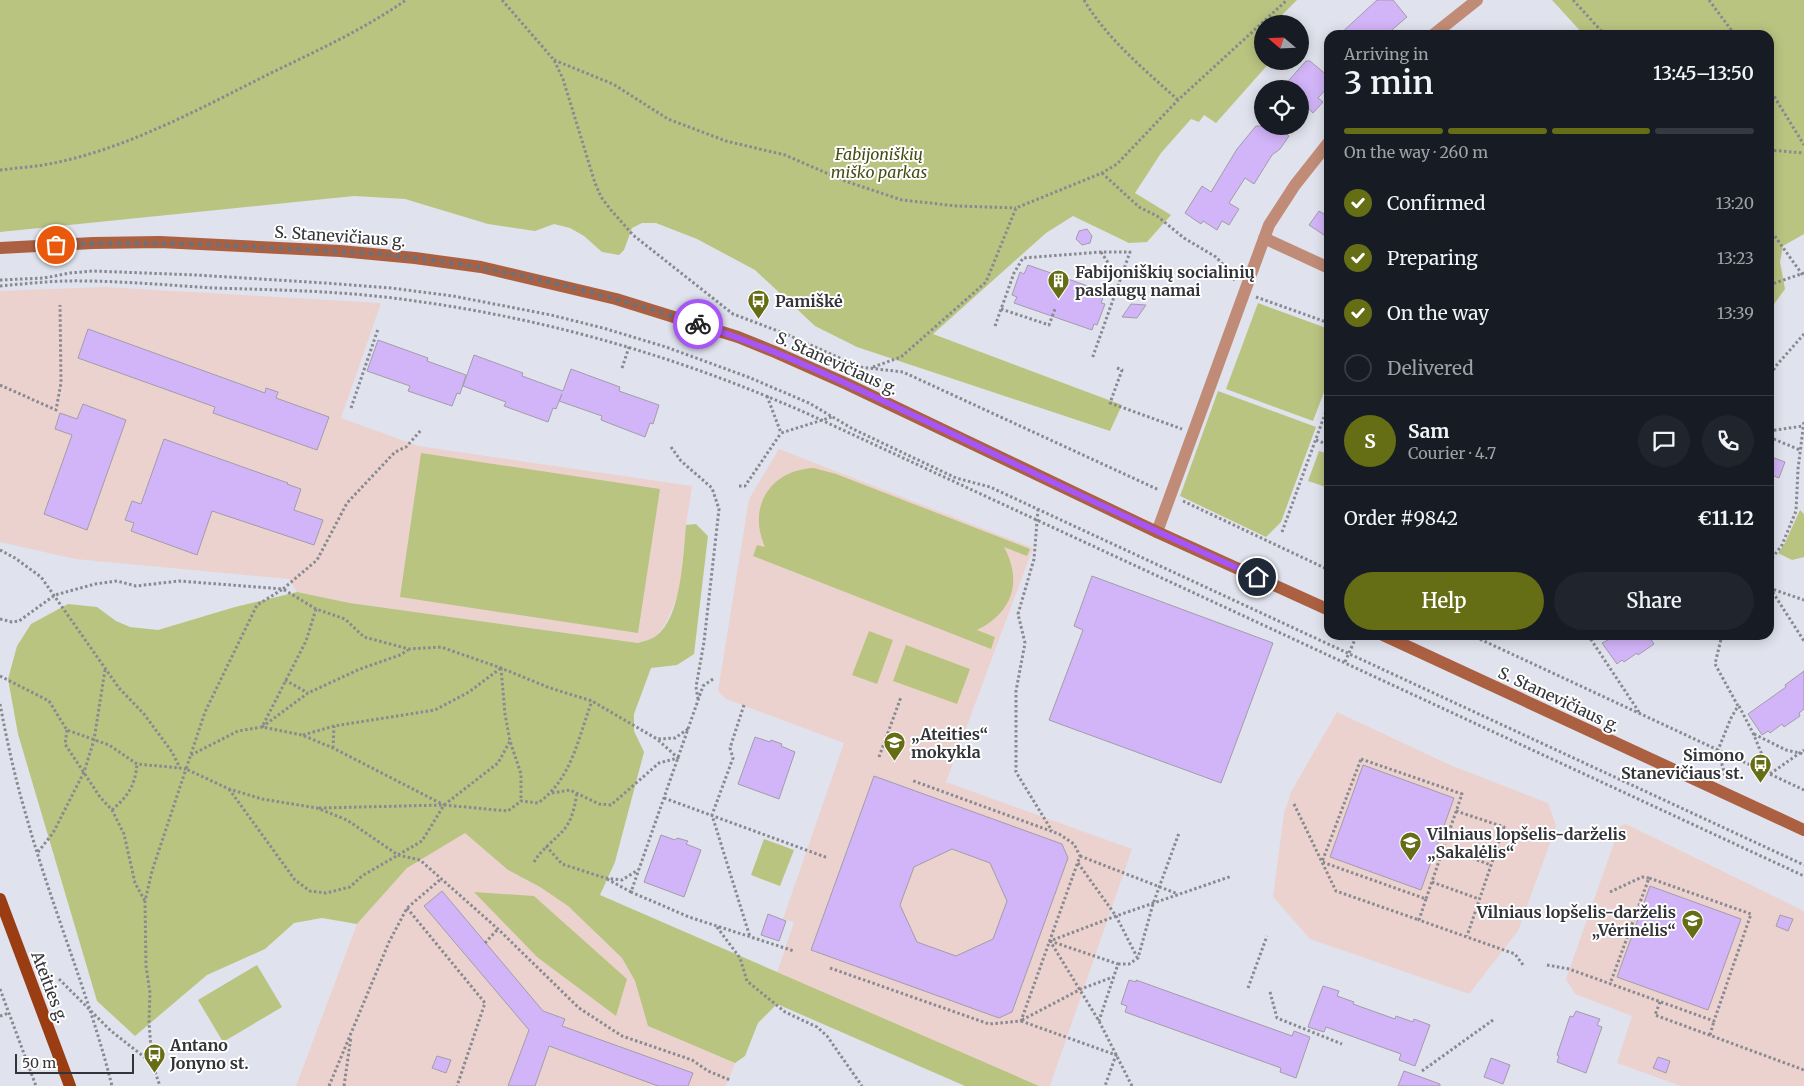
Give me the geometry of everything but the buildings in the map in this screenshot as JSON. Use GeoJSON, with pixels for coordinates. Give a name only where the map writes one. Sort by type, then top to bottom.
{"type":"FeatureCollection","features":[{"type":"Feature","properties":{"kind":"main road","name":"S. Stanevičiaus g."},"geometry":{"type":"LineString","coordinates":[[0,248],[93,243],[160,242],[312,250],[424,259],[481,267],[547,281],[671,315],[738,337],[775,352],[847,384],[1157,532],[1324,608]]}},
{"type":"Feature","properties":{"kind":"main road","name":"S. Stanevičiaus g."},"geometry":{"type":"LineString","coordinates":[[1394,640],[1804,830]]}},
{"type":"Feature","properties":{"kind":"main road","name":"Ateities g."},"geometry":{"type":"LineString","coordinates":[[0,900],[70,1086]]}},
{"type":"Feature","properties":{"kind":"street"},"geometry":{"type":"LineString","coordinates":[[1439,30],[1476,0]]}},
{"type":"Feature","properties":{"kind":"street"},"geometry":{"type":"LineString","coordinates":[[1157,532],[1264,238],[1295,185],[1324,148]]}},
{"type":"Feature","properties":{"kind":"street"},"geometry":{"type":"LineString","coordinates":[[1264,238],[1324,266]]}},
{"type":"Feature","properties":{"kind":"path"},"geometry":{"type":"LineString","coordinates":[[0,170],[50,164],[117,144],[172,122],[327,47],[406,0]]}},
{"type":"Feature","properties":{"kind":"path"},"geometry":{"type":"LineString","coordinates":[[502,0],[554,60],[563,79],[601,197],[633,235],[733,314],[786,334],[860,367],[903,372],[1324,568]]}},
{"type":"Feature","properties":{"kind":"path"},"geometry":{"type":"LineString","coordinates":[[1084,0],[1091,12],[1126,53],[1178,100]]}},
{"type":"Feature","properties":{"kind":"path"},"geometry":{"type":"LineString","coordinates":[[554,60],[613,84],[668,119],[726,141],[784,155],[845,181],[902,200],[957,206],[1016,208],[1102,173],[1117,164],[1178,100],[1287,0]]}},
{"type":"Feature","properties":{"kind":"path"},"geometry":{"type":"LineString","coordinates":[[1573,0],[1600,30]]}},
{"type":"Feature","properties":{"kind":"path"},"geometry":{"type":"LineString","coordinates":[[1709,0],[1731,30]]}},
{"type":"Feature","properties":{"kind":"path"},"geometry":{"type":"LineString","coordinates":[[1774,96],[1804,145]]}},
{"type":"Feature","properties":{"kind":"path"},"geometry":{"type":"LineString","coordinates":[[1774,150],[1804,153]]}},
{"type":"Feature","properties":{"kind":"path"},"geometry":{"type":"LineString","coordinates":[[1102,173],[1139,207],[1157,216],[1184,238],[1216,257],[1230,272],[1244,293],[1324,321]]}},
{"type":"Feature","properties":{"kind":"path"},"geometry":{"type":"LineString","coordinates":[[872,368],[901,357],[986,282],[1016,208]]}},
{"type":"Feature","properties":{"kind":"path"},"geometry":{"type":"LineString","coordinates":[[1774,235],[1803,275],[1774,284]]}},
{"type":"Feature","properties":{"kind":"path"},"geometry":{"type":"LineString","coordinates":[[1101,252],[1120,280]]}},
{"type":"Feature","properties":{"kind":"path"},"geometry":{"type":"LineString","coordinates":[[995,326],[1014,273],[1023,258],[1101,252],[1130,252],[1092,359]]}},
{"type":"Feature","properties":{"kind":"path"},"geometry":{"type":"LineString","coordinates":[[0,280],[44,278],[92,271],[196,275],[391,288],[453,296],[586,323],[666,347],[809,403],[853,429],[956,478],[990,487],[1804,864]]}},
{"type":"Feature","properties":{"kind":"path"},"geometry":{"type":"LineString","coordinates":[[0,286],[64,281],[313,292],[413,300],[493,314],[577,332],[630,347],[766,395],[820,419],[1802,875],[1804,869]]}},
{"type":"Feature","properties":{"kind":"path"},"geometry":{"type":"LineString","coordinates":[[0,385],[56,410],[61,383],[60,305]]}},
{"type":"Feature","properties":{"kind":"path"},"geometry":{"type":"LineString","coordinates":[[1001,309],[1049,326],[1055,309]]}},
{"type":"Feature","properties":{"kind":"path"},"geometry":{"type":"LineString","coordinates":[[351,408],[378,329]]}},
{"type":"Feature","properties":{"kind":"path"},"geometry":{"type":"LineString","coordinates":[[1774,370],[1804,334]]}},
{"type":"Feature","properties":{"kind":"path"},"geometry":{"type":"LineString","coordinates":[[622,368],[630,347]]}},
{"type":"Feature","properties":{"kind":"path"},"geometry":{"type":"LineString","coordinates":[[1117,368],[1122,370],[1110,403],[1180,428]]}},
{"type":"Feature","properties":{"kind":"path"},"geometry":{"type":"LineString","coordinates":[[766,395],[781,433]]}},
{"type":"Feature","properties":{"kind":"path"},"geometry":{"type":"LineString","coordinates":[[738,486],[745,486],[781,433],[820,419],[832,417]]}},
{"type":"Feature","properties":{"kind":"path"},"geometry":{"type":"LineString","coordinates":[[1282,532],[1324,417]]}},
{"type":"Feature","properties":{"kind":"path"},"geometry":{"type":"LineString","coordinates":[[1774,555],[1782,545],[1796,511],[1799,453],[1802,444],[1804,421]]}},
{"type":"Feature","properties":{"kind":"path"},"geometry":{"type":"LineString","coordinates":[[1774,430],[1804,426]]}},
{"type":"Feature","properties":{"kind":"path"},"geometry":{"type":"LineString","coordinates":[[160,1086],[152,1063],[149,1022],[150,993],[146,966],[145,901],[152,871],[205,712],[257,605],[283,589],[317,560],[347,503],[394,452],[406,447],[422,429]]}},
{"type":"Feature","properties":{"kind":"path"},"geometry":{"type":"LineString","coordinates":[[1316,440],[1324,442]]}},
{"type":"Feature","properties":{"kind":"path"},"geometry":{"type":"LineString","coordinates":[[1774,440],[1804,456]]}},
{"type":"Feature","properties":{"kind":"path"},"geometry":{"type":"LineString","coordinates":[[671,447],[681,461],[712,488],[719,509],[704,642],[696,687],[698,700]]}},
{"type":"Feature","properties":{"kind":"path"},"geometry":{"type":"LineString","coordinates":[[1038,509],[1034,559],[1018,614],[1024,643],[1016,691],[1016,772],[1053,832]]}},
{"type":"Feature","properties":{"kind":"path"},"geometry":{"type":"LineString","coordinates":[[0,550],[42,577],[118,688],[144,714],[172,752],[180,768]]}},
{"type":"Feature","properties":{"kind":"path"},"geometry":{"type":"LineString","coordinates":[[0,619],[12,622],[19,620],[55,595],[95,584],[117,581],[136,586],[179,581],[283,589],[316,609],[345,619],[364,637],[408,649],[441,647],[550,688],[592,701],[657,739],[678,758]]}},
{"type":"Feature","properties":{"kind":"path"},"geometry":{"type":"LineString","coordinates":[[1774,590],[1804,600]]}},
{"type":"Feature","properties":{"kind":"path"},"geometry":{"type":"LineString","coordinates":[[1774,596],[1804,641]]}},
{"type":"Feature","properties":{"kind":"path"},"geometry":{"type":"LineString","coordinates":[[262,727],[306,641],[316,609]]}},
{"type":"Feature","properties":{"kind":"path"},"geometry":{"type":"LineString","coordinates":[[1345,662],[1355,640]]}},
{"type":"Feature","properties":{"kind":"path"},"geometry":{"type":"LineString","coordinates":[[1482,640],[1804,790]]}},
{"type":"Feature","properties":{"kind":"path"},"geometry":{"type":"LineString","coordinates":[[1591,640],[1640,713]]}},
{"type":"Feature","properties":{"kind":"path"},"geometry":{"type":"LineString","coordinates":[[1721,640],[1715,664],[1732,691],[1753,733],[1770,774]]}},
{"type":"Feature","properties":{"kind":"path"},"geometry":{"type":"LineString","coordinates":[[262,727],[308,694],[360,669],[400,656],[408,649]]}},
{"type":"Feature","properties":{"kind":"path"},"geometry":{"type":"LineString","coordinates":[[302,735],[334,726],[435,710],[469,692],[501,668]]}},
{"type":"Feature","properties":{"kind":"path"},"geometry":{"type":"LineString","coordinates":[[501,668],[505,714],[510,740],[521,774],[521,801]]}},
{"type":"Feature","properties":{"kind":"path"},"geometry":{"type":"LineString","coordinates":[[38,852],[53,833],[84,772],[94,740],[105,669]]}},
{"type":"Feature","properties":{"kind":"path"},"geometry":{"type":"LineString","coordinates":[[0,676],[49,701],[66,730],[65,744],[100,797],[112,810],[124,834],[135,883],[145,901]]}},
{"type":"Feature","properties":{"kind":"path"},"geometry":{"type":"LineString","coordinates":[[631,892],[703,686],[713,679]]}},
{"type":"Feature","properties":{"kind":"path"},"geometry":{"type":"LineString","coordinates":[[285,680],[308,694]]}},
{"type":"Feature","properties":{"kind":"path"},"geometry":{"type":"LineString","coordinates":[[879,757],[901,697]]}},
{"type":"Feature","properties":{"kind":"path"},"geometry":{"type":"LineString","coordinates":[[66,730],[109,745],[136,764],[186,769],[229,789],[262,799],[316,808],[444,805],[508,812],[521,801],[538,803],[552,793],[566,775],[592,701]]}},
{"type":"Feature","properties":{"kind":"path"},"geometry":{"type":"LineString","coordinates":[[0,704],[9,752],[38,852],[90,1009],[112,1086]]}},
{"type":"Feature","properties":{"kind":"path"},"geometry":{"type":"LineString","coordinates":[[744,706],[730,748],[732,758],[712,815],[751,938]]}},
{"type":"Feature","properties":{"kind":"path"},"geometry":{"type":"LineString","coordinates":[[1730,795],[1718,750],[1738,706]]}},
{"type":"Feature","properties":{"kind":"path"},"geometry":{"type":"LineString","coordinates":[[333,748],[334,726]]}},
{"type":"Feature","properties":{"kind":"path"},"geometry":{"type":"LineString","coordinates":[[191,755],[238,731],[262,727],[302,735],[333,748],[444,805]]}},
{"type":"Feature","properties":{"kind":"path"},"geometry":{"type":"LineString","coordinates":[[657,739],[675,738],[688,729]]}},
{"type":"Feature","properties":{"kind":"path"},"geometry":{"type":"LineString","coordinates":[[1753,733],[1786,750],[1804,754]]}},
{"type":"Feature","properties":{"kind":"path"},"geometry":{"type":"LineString","coordinates":[[229,789],[295,880],[310,891],[326,893],[350,887],[362,876],[422,841],[444,805],[498,763],[510,740]]}},
{"type":"Feature","properties":{"kind":"path"},"geometry":{"type":"LineString","coordinates":[[1770,774],[1804,750]]}},
{"type":"Feature","properties":{"kind":"path"},"geometry":{"type":"LineString","coordinates":[[552,793],[570,790],[599,804],[611,805],[659,763],[678,758]]}},
{"type":"Feature","properties":{"kind":"path"},"geometry":{"type":"LineString","coordinates":[[1322,862],[1361,758],[1462,794],[1419,920]]}},
{"type":"Feature","properties":{"kind":"path"},"geometry":{"type":"LineString","coordinates":[[112,810],[127,796],[136,776],[136,764]]}},
{"type":"Feature","properties":{"kind":"path"},"geometry":{"type":"LineString","coordinates":[[911,780],[1053,832],[1074,844],[1080,856],[1159,888],[1179,894]]}},
{"type":"Feature","properties":{"kind":"path"},"geometry":{"type":"LineString","coordinates":[[534,862],[546,846],[566,826],[573,811],[577,792]]}},
{"type":"Feature","properties":{"kind":"path"},"geometry":{"type":"LineString","coordinates":[[664,798],[828,858]]}},
{"type":"Feature","properties":{"kind":"path"},"geometry":{"type":"LineString","coordinates":[[1294,804],[1336,891],[1515,954],[1523,965]]}},
{"type":"Feature","properties":{"kind":"path"},"geometry":{"type":"LineString","coordinates":[[316,808],[347,820],[398,855],[420,860],[498,929],[579,1008],[622,1036],[692,1060],[708,1071],[730,1080]]}},
{"type":"Feature","properties":{"kind":"path"},"geometry":{"type":"LineString","coordinates":[[1456,810],[1504,827],[1467,936]]}},
{"type":"Feature","properties":{"kind":"path"},"geometry":{"type":"LineString","coordinates":[[1050,941],[1118,964],[1129,964],[1138,958],[1153,904],[1178,833]]}},
{"type":"Feature","properties":{"kind":"path"},"geometry":{"type":"LineString","coordinates":[[546,846],[562,864],[605,878],[631,892],[689,917],[794,952]]}},
{"type":"Feature","properties":{"kind":"path"},"geometry":{"type":"LineString","coordinates":[[1444,848],[1491,865]]}},
{"type":"Feature","properties":{"kind":"path"},"geometry":{"type":"LineString","coordinates":[[1021,1021],[1080,856]]}},
{"type":"Feature","properties":{"kind":"path"},"geometry":{"type":"LineString","coordinates":[[1322,862],[1426,899]]}},
{"type":"Feature","properties":{"kind":"path"},"geometry":{"type":"LineString","coordinates":[[1077,863],[1116,916],[1138,958]]}},
{"type":"Feature","properties":{"kind":"path"},"geometry":{"type":"LineString","coordinates":[[605,878],[622,880],[639,869]]}},
{"type":"Feature","properties":{"kind":"path"},"geometry":{"type":"LineString","coordinates":[[1050,941],[1232,876]]}},
{"type":"Feature","properties":{"kind":"path"},"geometry":{"type":"LineString","coordinates":[[1610,892],[1642,877],[1649,878],[1751,914],[1710,1035]]}},
{"type":"Feature","properties":{"kind":"path"},"geometry":{"type":"LineString","coordinates":[[1610,984],[1649,878]]}},
{"type":"Feature","properties":{"kind":"path"},"geometry":{"type":"LineString","coordinates":[[329,1086],[389,942],[407,908],[441,879]]}},
{"type":"Feature","properties":{"kind":"path"},"geometry":{"type":"LineString","coordinates":[[1432,882],[1480,899]]}},
{"type":"Feature","properties":{"kind":"path"},"geometry":{"type":"LineString","coordinates":[[407,908],[485,1003],[457,1086]]}},
{"type":"Feature","properties":{"kind":"path"},"geometry":{"type":"LineString","coordinates":[[716,926],[740,958],[747,981],[785,1012],[817,1027],[827,1036],[862,1086]]}},
{"type":"Feature","properties":{"kind":"path"},"geometry":{"type":"LineString","coordinates":[[485,942],[498,929]]}},
{"type":"Feature","properties":{"kind":"path"},"geometry":{"type":"LineString","coordinates":[[1248,988],[1267,936]]}},
{"type":"Feature","properties":{"kind":"path"},"geometry":{"type":"LineString","coordinates":[[1050,941],[1099,1021],[1132,1086]]}},
{"type":"Feature","properties":{"kind":"path"},"geometry":{"type":"LineString","coordinates":[[1099,1021],[1118,964]]}},
{"type":"Feature","properties":{"kind":"path"},"geometry":{"type":"LineString","coordinates":[[1547,965],[1559,966],[1714,1021]]}},
{"type":"Feature","properties":{"kind":"path"},"geometry":{"type":"LineString","coordinates":[[830,968],[989,1024],[1021,1021],[1081,990],[1114,977]]}},
{"type":"Feature","properties":{"kind":"path"},"geometry":{"type":"LineString","coordinates":[[58,979],[124,1042],[152,1063]]}},
{"type":"Feature","properties":{"kind":"path"},"geometry":{"type":"LineString","coordinates":[[0,989],[36,1086]]}},
{"type":"Feature","properties":{"kind":"path"},"geometry":{"type":"LineString","coordinates":[[1270,992],[1277,1018],[1342,1044]]}},
{"type":"Feature","properties":{"kind":"path"},"geometry":{"type":"LineString","coordinates":[[1660,1002],[1655,1015],[1804,1070]]}},
{"type":"Feature","properties":{"kind":"path"},"geometry":{"type":"LineString","coordinates":[[0,1016],[9,1013]]}},
{"type":"Feature","properties":{"kind":"path"},"geometry":{"type":"LineString","coordinates":[[1422,1071],[1493,1020]]}},
{"type":"Feature","properties":{"kind":"path"},"geometry":{"type":"LineString","coordinates":[[1021,1021],[1116,1055]]}},
{"type":"Feature","properties":{"kind":"path"},"geometry":{"type":"LineString","coordinates":[[344,1086],[352,1031]]}},
{"type":"Feature","properties":{"kind":"path"},"geometry":{"type":"LineString","coordinates":[[1105,1086],[1116,1055]]}},
{"type":"Feature","properties":{"kind":"shaded area"},"geometry":{"type":"Polygon","coordinates":[[[104,287],[381,303],[341,418],[418,446],[692,486],[680,590],[667,621],[657,636],[638,643],[350,603],[297,592],[289,579],[75,559],[0,542],[0,291],[104,287]]]}},
{"type":"Feature","properties":{"kind":"shaded area","name":"„Ateities“ mokykla"},"geometry":{"type":"Polygon","coordinates":[[[779,449],[1033,548],[946,782],[1132,849],[1050,1086],[1039,1086],[777,973],[794,922],[783,919],[844,743],[726,699],[718,691],[749,499],[779,449]]]}},
{"type":"Feature","properties":{"kind":"shaded area","name":"Vilniaus lopšelis-darželis „Sakalėlis“"},"geometry":{"type":"Polygon","coordinates":[[[1337,712],[1450,765],[1548,803],[1556,826],[1518,931],[1469,994],[1310,939],[1273,897],[1284,813],[1291,792],[1337,712]]]}},
{"type":"Feature","properties":{"kind":"shaded area","name":"Vilniaus lopšelis-darželis „Vėrinėlis“"},"geometry":{"type":"Polygon","coordinates":[[[1626,824],[1804,911],[1804,1086],[1681,1086],[1617,1063],[1632,1016],[1575,994],[1566,979],[1620,826],[1626,824]]]}},
{"type":"Feature","properties":{"kind":"shaded area"},"geometry":{"type":"Polygon","coordinates":[[[465,832],[508,870],[540,887],[568,906],[622,958],[635,981],[648,1026],[735,1063],[726,1086],[296,1086],[357,924],[407,868],[465,832]]]}},
{"type":"Feature","properties":{"kind":"green space","name":"Fabijoniškių miško parkas"},"geometry":{"type":"Polygon","coordinates":[[[0,0],[1297,0],[1282,15],[1254,15],[1254,70],[1263,70],[1216,123],[1204,115],[1199,122],[1191,119],[1161,153],[1135,193],[1171,215],[1147,242],[1129,243],[1073,216],[1046,233],[933,334],[1122,405],[1110,431],[857,347],[815,326],[755,270],[697,239],[656,223],[642,223],[632,228],[624,250],[619,255],[602,252],[584,236],[570,228],[554,224],[535,231],[488,224],[405,199],[354,196],[0,232],[0,0]]]}},
{"type":"Feature","properties":{"kind":"green space"},"geometry":{"type":"Polygon","coordinates":[[[1552,0],[1804,0],[1804,234],[1783,246],[1780,262],[1785,289],[1774,304],[1774,30],[1579,30],[1552,0]]]}},
{"type":"Feature","properties":{"kind":"green space"},"geometry":{"type":"Polygon","coordinates":[[[1258,303],[1324,327],[1324,392],[1313,421],[1226,389],[1258,303]]]}},
{"type":"Feature","properties":{"kind":"green space"},"geometry":{"type":"Polygon","coordinates":[[[1218,391],[1316,427],[1281,522],[1266,537],[1180,496],[1218,391]]]}},
{"type":"Feature","properties":{"kind":"green space"},"geometry":{"type":"Polygon","coordinates":[[[1319,451],[1324,452],[1324,486],[1308,481],[1319,451]]]}},
{"type":"Feature","properties":{"kind":"green space"},"geometry":{"type":"Polygon","coordinates":[[[421,453],[660,489],[638,633],[400,597],[421,453]]]}},
{"type":"Feature","properties":{"kind":"green space"},"geometry":{"type":"Polygon","coordinates":[[[814,468],[836,474],[1030,549],[1027,556],[1004,547],[1013,572],[1011,595],[999,615],[977,630],[995,637],[991,649],[753,556],[757,545],[765,547],[760,532],[759,518],[761,505],[766,493],[774,483],[785,476],[799,470],[814,468]]]}},
{"type":"Feature","properties":{"kind":"green space"},"geometry":{"type":"Polygon","coordinates":[[[1800,510],[1804,514],[1804,557],[1792,560],[1778,553],[1784,545],[1800,510]]]}},
{"type":"Feature","properties":{"kind":"green space"},"geometry":{"type":"Polygon","coordinates":[[[696,524],[708,536],[694,654],[677,665],[651,668],[634,714],[634,731],[644,752],[615,862],[600,895],[1039,1086],[965,1086],[777,1004],[758,1023],[745,1056],[735,1063],[648,1026],[635,981],[622,958],[568,906],[540,887],[508,870],[465,833],[407,868],[357,924],[322,918],[294,923],[265,949],[207,975],[135,1036],[97,1001],[18,734],[8,679],[17,646],[31,624],[68,604],[97,607],[116,621],[130,627],[158,630],[235,607],[297,592],[350,603],[638,643],[656,636],[665,627],[671,615],[680,584],[686,525],[696,524]]]}},
{"type":"Feature","properties":{"kind":"green space"},"geometry":{"type":"Polygon","coordinates":[[[869,631],[893,640],[877,684],[852,675],[869,631]]]}},
{"type":"Feature","properties":{"kind":"green space"},"geometry":{"type":"Polygon","coordinates":[[[906,645],[970,669],[957,704],[893,681],[906,645]]]}},
{"type":"Feature","properties":{"kind":"green space"},"geometry":{"type":"Polygon","coordinates":[[[764,839],[794,850],[780,886],[751,875],[764,839]]]}},
{"type":"Feature","properties":{"kind":"green space"},"geometry":{"type":"Polygon","coordinates":[[[474,892],[534,896],[627,979],[616,1016],[537,957],[474,892]]]}},
{"type":"Feature","properties":{"kind":"green space"},"geometry":{"type":"Polygon","coordinates":[[[257,965],[282,1007],[223,1042],[198,1000],[257,965]]]}},
{"type":"Feature","properties":{"kind":"way so far"},"geometry":{"type":"LineString","coordinates":[[56,245],[160,242],[195,243],[340,251],[415,258],[481,267],[547,281],[616,299],[698,324]]}},
{"type":"Feature","properties":{"kind":"place","name":"Fabijoniškių socialinių paslaugų namai"},"geometry":{"type":"Point","coordinates":[1059,300]}},
{"type":"Feature","properties":{"kind":"place","name":"Pamiškė"},"geometry":{"type":"Point","coordinates":[759,320]}},
{"type":"Feature","properties":{"kind":"place","name":"„Ateities“ mokykla"},"geometry":{"type":"Point","coordinates":[895,762]}},
{"type":"Feature","properties":{"kind":"place","name":"Simono Stanevičiaus st."},"geometry":{"type":"Point","coordinates":[1760,783]}},
{"type":"Feature","properties":{"kind":"place","name":"Vilniaus lopšelis-darželis „Sakalėlis“"},"geometry":{"type":"Point","coordinates":[1411,862]}},
{"type":"Feature","properties":{"kind":"place","name":"Vilniaus lopšelis-darželis „Vėrinėlis“"},"geometry":{"type":"Point","coordinates":[1692,940]}},
{"type":"Feature","properties":{"kind":"place","name":"Antano Jonyno st."},"geometry":{"type":"Point","coordinates":[154,1073]}},
{"type":"Feature","properties":{"kind":"route"},"geometry":{"type":"LineString","coordinates":[[698,324],[738,337],[847,384],[1157,532],[1257,577]]}}]}
